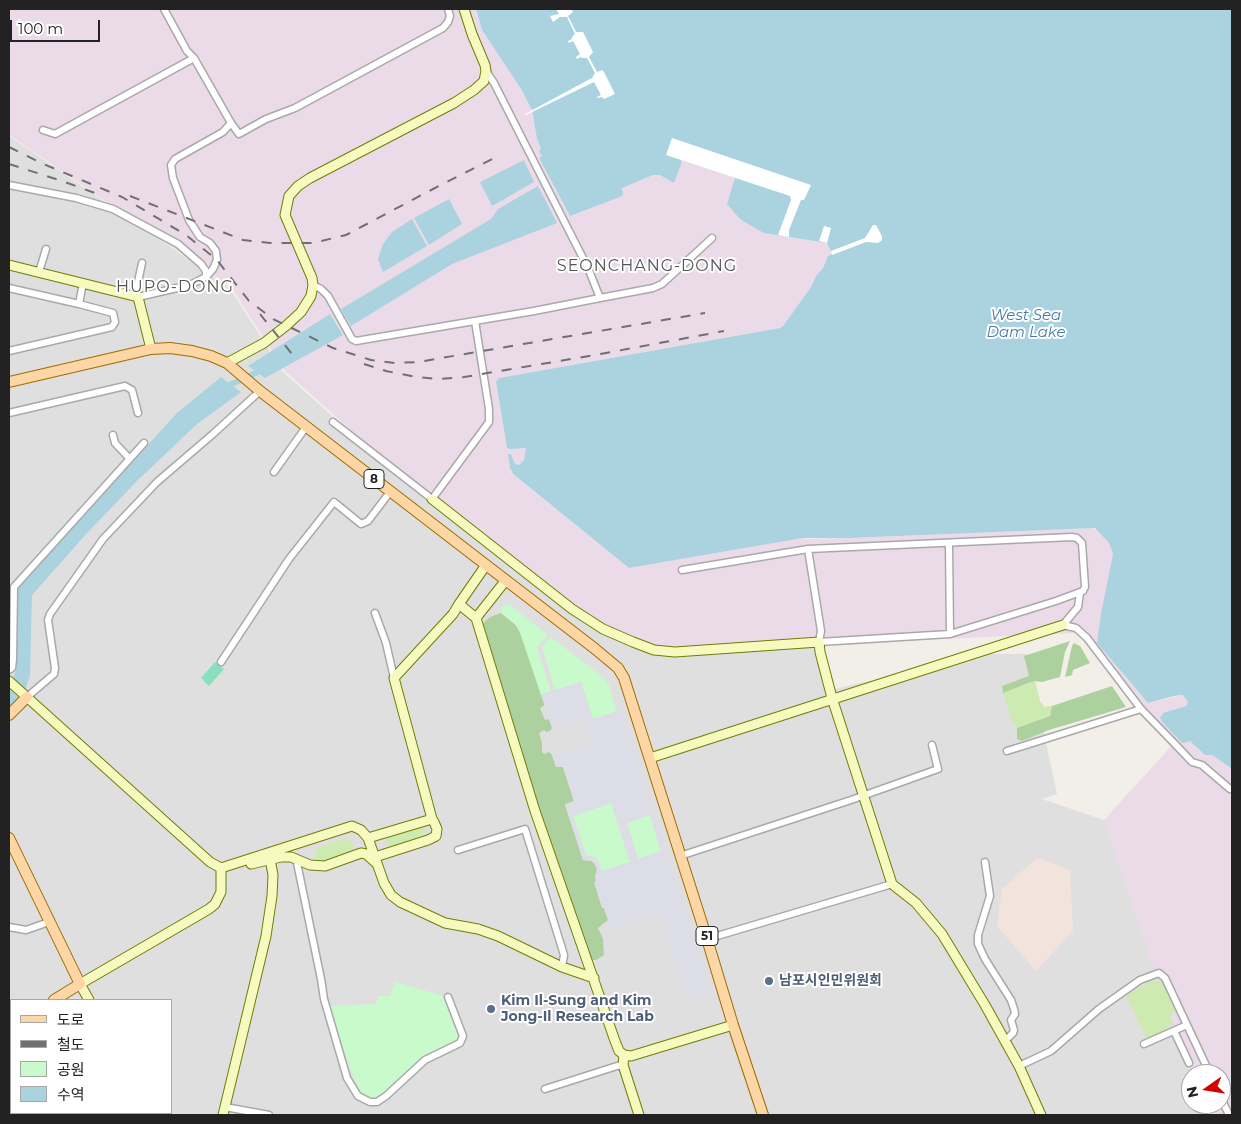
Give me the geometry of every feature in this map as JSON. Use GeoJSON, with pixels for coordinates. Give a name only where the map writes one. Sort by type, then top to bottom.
{"type":"FeatureCollection","features":[{"type":"Feature","properties":{"kind":"main road","name":"8"},"geometry":{"type":"LineString","coordinates":[[9,382],[150,349],[170,348],[211,356],[230,366],[306,427],[496,572]]}},
{"type":"Feature","properties":{"kind":"main road","name":"51"},"geometry":{"type":"LineString","coordinates":[[496,572],[594,648],[618,668],[624,678],[763,1115]]}},
{"type":"Feature","properties":{"kind":"main road"},"geometry":{"type":"LineString","coordinates":[[9,715],[24,695]]}},
{"type":"Feature","properties":{"kind":"main road"},"geometry":{"type":"LineString","coordinates":[[9,838],[80,984],[59,999]]}},
{"type":"Feature","properties":{"kind":"street"},"geometry":{"type":"LineString","coordinates":[[164,9],[187,51],[194,58],[239,134],[266,119],[295,108],[443,28],[450,16],[448,9]]}},
{"type":"Feature","properties":{"kind":"street"},"geometry":{"type":"LineString","coordinates":[[464,9],[486,71],[564,218],[600,298]]}},
{"type":"Feature","properties":{"kind":"street"},"geometry":{"type":"LineString","coordinates":[[43,130],[56,134],[194,58]]}},
{"type":"Feature","properties":{"kind":"street"},"geometry":{"type":"LineString","coordinates":[[230,366],[287,325],[307,304],[311,296],[313,285],[309,268],[285,215],[289,196],[302,182],[474,90],[484,81],[486,71]]}},
{"type":"Feature","properties":{"kind":"street"},"geometry":{"type":"LineString","coordinates":[[9,265],[137,296],[190,285],[206,277],[217,260],[216,251],[210,243],[200,237],[189,220],[173,178],[171,165],[175,159],[223,132],[231,123]]}},
{"type":"Feature","properties":{"kind":"street"},"geometry":{"type":"LineString","coordinates":[[9,185],[76,198],[112,209],[178,244],[201,264],[206,271],[206,277]]}},
{"type":"Feature","properties":{"kind":"street"},"geometry":{"type":"LineString","coordinates":[[313,285],[322,289],[328,296],[352,339],[360,341],[653,288],[662,284],[712,238]]}},
{"type":"Feature","properties":{"kind":"street"},"geometry":{"type":"LineString","coordinates":[[39,272],[46,249]]}},
{"type":"Feature","properties":{"kind":"street"},"geometry":{"type":"LineString","coordinates":[[142,263],[137,296],[150,349]]}},
{"type":"Feature","properties":{"kind":"street"},"geometry":{"type":"LineString","coordinates":[[79,304],[82,283]]}},
{"type":"Feature","properties":{"kind":"street"},"geometry":{"type":"LineString","coordinates":[[9,288],[112,313],[115,322],[112,327],[9,351]]}},
{"type":"Feature","properties":{"kind":"street"},"geometry":{"type":"LineString","coordinates":[[432,499],[489,422],[489,409],[475,321]]}},
{"type":"Feature","properties":{"kind":"street"},"geometry":{"type":"LineString","coordinates":[[9,413],[125,386],[132,390],[138,413]]}},
{"type":"Feature","properties":{"kind":"street"},"geometry":{"type":"LineString","coordinates":[[24,695],[54,674],[55,668],[48,620],[50,614],[103,539],[157,482],[213,434],[256,388]]}},
{"type":"Feature","properties":{"kind":"street"},"geometry":{"type":"LineString","coordinates":[[333,422],[578,614],[603,629],[654,650],[675,652],[950,634],[1080,593],[1085,588],[1083,548],[1082,543],[1077,538],[808,549],[682,570]]}},
{"type":"Feature","properties":{"kind":"street"},"geometry":{"type":"LineString","coordinates":[[274,472],[306,427]]}},
{"type":"Feature","properties":{"kind":"street"},"geometry":{"type":"LineString","coordinates":[[113,435],[115,443],[129,458]]}},
{"type":"Feature","properties":{"kind":"street"},"geometry":{"type":"LineString","coordinates":[[9,670],[12,668],[13,660],[14,587],[144,443]]}},
{"type":"Feature","properties":{"kind":"street"},"geometry":{"type":"LineString","coordinates":[[221,662],[290,560],[334,502],[362,524],[368,521],[390,492]]}},
{"type":"Feature","properties":{"kind":"street"},"geometry":{"type":"LineString","coordinates":[[949,544],[950,634]]}},
{"type":"Feature","properties":{"kind":"street"},"geometry":{"type":"LineString","coordinates":[[808,549],[821,631],[820,652],[832,698],[892,884],[916,903],[942,934],[1019,1066],[1041,1115]]}},
{"type":"Feature","properties":{"kind":"street"},"geometry":{"type":"LineString","coordinates":[[394,678],[453,614],[486,564]]}},
{"type":"Feature","properties":{"kind":"street"},"geometry":{"type":"LineString","coordinates":[[476,618],[506,580]]}},
{"type":"Feature","properties":{"kind":"street"},"geometry":{"type":"LineString","coordinates":[[1063,625],[1078,606],[1080,593]]}},
{"type":"Feature","properties":{"kind":"street"},"geometry":{"type":"LineString","coordinates":[[459,604],[476,618],[535,811],[619,1050],[624,1055],[631,1056],[733,1025]]}},
{"type":"Feature","properties":{"kind":"street"},"geometry":{"type":"LineString","coordinates":[[375,613],[386,643],[432,819],[437,829],[436,836],[376,860]]}},
{"type":"Feature","properties":{"kind":"street"},"geometry":{"type":"LineString","coordinates":[[650,758],[1063,625],[1076,628],[1087,638],[1141,709],[1192,762],[1202,765],[1230,789]]}},
{"type":"Feature","properties":{"kind":"street"},"geometry":{"type":"LineString","coordinates":[[9,681],[210,862],[223,868],[270,856],[352,826],[361,830],[368,838],[384,883],[391,895],[400,902],[446,923],[478,928],[562,967],[594,978]]}},
{"type":"Feature","properties":{"kind":"street"},"geometry":{"type":"LineString","coordinates":[[1007,751],[1141,709]]}},
{"type":"Feature","properties":{"kind":"street"},"geometry":{"type":"LineString","coordinates":[[680,856],[851,800],[938,769],[932,744]]}},
{"type":"Feature","properties":{"kind":"street"},"geometry":{"type":"LineString","coordinates":[[368,838],[432,819]]}},
{"type":"Feature","properties":{"kind":"street"},"geometry":{"type":"LineString","coordinates":[[458,850],[525,829],[564,955],[562,967]]}},
{"type":"Feature","properties":{"kind":"street"},"geometry":{"type":"LineString","coordinates":[[270,856],[296,858],[310,864],[325,866],[361,853],[376,860]]}},
{"type":"Feature","properties":{"kind":"street"},"geometry":{"type":"LineString","coordinates":[[269,1115],[224,1111],[266,936],[272,896],[270,856]]}},
{"type":"Feature","properties":{"kind":"street"},"geometry":{"type":"LineString","coordinates":[[296,858],[324,999],[348,1078],[358,1096],[370,1102],[377,1102],[386,1096],[424,1060],[460,1043],[463,1036],[448,997]]}},
{"type":"Feature","properties":{"kind":"street"},"geometry":{"type":"LineString","coordinates":[[985,862],[990,896],[978,935],[978,944],[985,959],[1011,1000],[1014,1009],[1015,1014],[1011,1020],[1014,1030],[1013,1034],[1005,1041]]}},
{"type":"Feature","properties":{"kind":"street"},"geometry":{"type":"LineString","coordinates":[[88,999],[80,984],[209,909],[219,899],[223,868]]}},
{"type":"Feature","properties":{"kind":"street"},"geometry":{"type":"LineString","coordinates":[[707,939],[892,884]]}},
{"type":"Feature","properties":{"kind":"street"},"geometry":{"type":"LineString","coordinates":[[9,927],[26,930],[49,922]]}},
{"type":"Feature","properties":{"kind":"street"},"geometry":{"type":"LineString","coordinates":[[1019,1066],[1050,1051],[1099,1009],[1140,980],[1153,974],[1159,974],[1165,978],[1205,1064]]}},
{"type":"Feature","properties":{"kind":"street"},"geometry":{"type":"LineString","coordinates":[[1144,1044],[1187,1026]]}},
{"type":"Feature","properties":{"kind":"street"},"geometry":{"type":"LineString","coordinates":[[1174,1031],[1189,1063]]}},
{"type":"Feature","properties":{"kind":"street"},"geometry":{"type":"LineString","coordinates":[[624,1055],[623,1065],[639,1115]]}},
{"type":"Feature","properties":{"kind":"street"},"geometry":{"type":"LineString","coordinates":[[545,1089],[623,1065]]}},
{"type":"Feature","properties":{"kind":"shaded area"},"geometry":{"type":"Polygon","coordinates":[[[9,9],[476,9],[482,30],[521,89],[532,110],[537,139],[541,149],[542,156],[539,158],[570,216],[620,197],[621,188],[653,175],[660,175],[674,183],[681,160],[737,178],[764,233],[827,243],[832,255],[826,260],[811,287],[780,328],[499,378],[496,382],[507,448],[526,448],[524,460],[519,465],[515,464],[508,456],[511,473],[629,568],[803,538],[877,537],[1090,528],[1098,530],[1109,543],[1113,554],[1097,643],[1148,703],[1183,695],[1188,702],[1186,706],[1163,713],[1160,718],[1163,723],[1180,741],[1190,741],[1205,755],[1212,755],[1232,769],[1232,1115],[1204,1115],[1231,1114],[1231,1064],[1187,1064],[1104,820],[1175,742],[1077,633],[655,652],[605,633],[435,506],[284,370],[231,287],[9,135],[9,9]]]}},
{"type":"Feature","properties":{"kind":"shaded area"},"geometry":{"type":"Polygon","coordinates":[[[9,136],[229,287],[283,372],[433,506],[601,634],[655,653],[822,646],[835,689],[982,654],[1027,654],[1057,794],[1042,799],[1104,820],[1145,909],[1188,1064],[1181,1064],[1181,1114],[1231,1114],[9,1115],[9,136]]]}},
{"type":"Feature","properties":{"kind":"shaded area"},"geometry":{"type":"Polygon","coordinates":[[[581,682],[593,719],[621,710],[712,993],[689,1001],[661,917],[646,921],[644,917],[626,923],[626,926],[612,931],[595,877],[597,872],[596,865],[592,861],[583,860],[565,805],[574,801],[563,767],[556,767],[552,755],[592,742],[584,718],[552,728],[541,695],[581,682]],[[611,803],[573,816],[586,855],[598,860],[602,871],[630,862],[611,803]],[[650,815],[627,823],[638,859],[661,851],[650,815]]]}},
{"type":"Feature","properties":{"kind":"shaded area"},"geometry":{"type":"Polygon","coordinates":[[[1037,858],[1070,870],[1073,931],[1036,971],[997,926],[1002,889],[1037,858]]]}},
{"type":"Feature","properties":{"kind":"green space"},"geometry":{"type":"Polygon","coordinates":[[[505,605],[511,606],[548,635],[537,647],[551,691],[541,695],[518,627],[501,613],[502,607],[505,605]]]}},
{"type":"Feature","properties":{"kind":"green space"},"geometry":{"type":"Polygon","coordinates":[[[501,613],[514,623],[521,634],[545,705],[540,708],[545,720],[549,719],[552,728],[550,731],[546,732],[544,730],[539,733],[542,752],[544,754],[549,752],[552,755],[556,767],[563,767],[574,801],[565,804],[583,860],[592,861],[597,868],[596,881],[594,882],[608,920],[598,928],[603,939],[604,955],[596,960],[590,960],[538,810],[480,626],[490,617],[501,613]]]}},
{"type":"Feature","properties":{"kind":"green space"},"geometry":{"type":"Polygon","coordinates":[[[551,637],[604,678],[609,686],[617,711],[593,719],[581,682],[555,690],[542,646],[551,637]]]}},
{"type":"Feature","properties":{"kind":"green space"},"geometry":{"type":"Polygon","coordinates":[[[1070,641],[1065,652],[1060,677],[1042,682],[1035,681],[1003,693],[1002,686],[1029,676],[1024,656],[1070,641]]]}},
{"type":"Feature","properties":{"kind":"green space"},"geometry":{"type":"Polygon","coordinates":[[[1074,643],[1080,646],[1090,663],[1073,670],[1072,675],[1065,677],[1072,646],[1074,643]]]}},
{"type":"Feature","properties":{"kind":"green space"},"geometry":{"type":"Polygon","coordinates":[[[215,662],[224,669],[209,686],[201,678],[215,662]]]}},
{"type":"Feature","properties":{"kind":"green space"},"geometry":{"type":"Polygon","coordinates":[[[1035,681],[1040,701],[1045,707],[1052,706],[1050,716],[1017,728],[1012,721],[1003,693],[1035,681]]]}},
{"type":"Feature","properties":{"kind":"green space"},"geometry":{"type":"Polygon","coordinates":[[[1112,686],[1126,707],[1049,730],[1022,741],[1017,739],[1017,728],[1050,716],[1052,706],[1112,686]]]}},
{"type":"Feature","properties":{"kind":"green space"},"geometry":{"type":"Polygon","coordinates":[[[611,803],[630,862],[602,871],[598,860],[586,856],[573,816],[611,803]]]}},
{"type":"Feature","properties":{"kind":"green space"},"geometry":{"type":"Polygon","coordinates":[[[650,815],[661,852],[638,859],[627,822],[650,815]]]}},
{"type":"Feature","properties":{"kind":"green space"},"geometry":{"type":"Polygon","coordinates":[[[421,826],[426,831],[421,837],[393,846],[386,844],[388,836],[421,826]]]}},
{"type":"Feature","properties":{"kind":"green space"},"geometry":{"type":"Polygon","coordinates":[[[344,839],[352,841],[354,847],[351,853],[324,862],[317,860],[314,854],[317,848],[344,839]]]}},
{"type":"Feature","properties":{"kind":"green space"},"geometry":{"type":"Polygon","coordinates":[[[1151,981],[1160,981],[1164,985],[1177,1012],[1170,1016],[1173,1023],[1168,1025],[1171,1030],[1148,1040],[1126,996],[1151,981]]]}},
{"type":"Feature","properties":{"kind":"green space"},"geometry":{"type":"Polygon","coordinates":[[[395,982],[443,996],[459,1037],[451,1044],[426,1055],[399,1079],[387,1093],[370,1100],[360,1093],[329,1006],[376,1004],[379,996],[390,996],[395,982]]]}},
{"type":"Feature","properties":{"kind":"water","name":"West Sea Dam Lake"},"geometry":{"type":"Polygon","coordinates":[[[476,9],[1232,9],[1232,769],[1212,755],[1205,755],[1190,741],[1183,743],[1180,741],[1163,723],[1160,718],[1163,713],[1186,706],[1188,702],[1183,695],[1148,703],[1097,643],[1113,554],[1109,543],[1095,528],[850,538],[803,538],[629,568],[513,474],[508,454],[511,454],[515,464],[519,465],[524,460],[526,448],[507,448],[496,382],[499,378],[780,328],[811,287],[828,256],[832,254],[827,243],[764,233],[740,219],[727,204],[736,178],[681,160],[674,183],[660,175],[653,175],[622,188],[623,195],[620,197],[570,216],[539,158],[542,156],[539,151],[541,149],[537,139],[532,110],[521,89],[482,30],[476,9]]]}},
{"type":"Feature","properties":{"kind":"water"},"geometry":{"type":"Polygon","coordinates":[[[524,160],[534,182],[492,206],[480,182],[524,160]]]}},
{"type":"Feature","properties":{"kind":"water"},"geometry":{"type":"Polygon","coordinates":[[[538,186],[557,223],[452,264],[351,326],[341,309],[491,219],[498,209],[538,186]]]}},
{"type":"Feature","properties":{"kind":"water"},"geometry":{"type":"Polygon","coordinates":[[[449,199],[462,224],[429,245],[414,218],[449,199]]]}},
{"type":"Feature","properties":{"kind":"water"},"geometry":{"type":"Polygon","coordinates":[[[412,219],[427,246],[383,272],[378,259],[383,244],[392,232],[412,219]]]}},
{"type":"Feature","properties":{"kind":"water"},"geometry":{"type":"Polygon","coordinates":[[[330,314],[343,335],[265,378],[248,366],[330,314]]]}},
{"type":"Feature","properties":{"kind":"water"},"geometry":{"type":"Polygon","coordinates":[[[221,377],[241,392],[197,424],[138,480],[88,532],[32,595],[30,675],[25,691],[13,680],[16,670],[18,587],[177,413],[221,377]]]}},
{"type":"Feature","properties":{"kind":"water"},"geometry":{"type":"Polygon","coordinates":[[[9,689],[19,698],[9,710],[9,689]]]}},
{"type":"Feature","properties":{"kind":"pier"},"geometry":{"type":"Polygon","coordinates":[[[556,9],[571,9],[573,12],[568,16],[576,32],[583,32],[593,52],[589,57],[597,72],[602,70],[604,72],[615,94],[604,99],[602,97],[597,98],[601,95],[594,82],[526,115],[592,78],[595,73],[587,58],[581,57],[577,59],[576,57],[580,54],[573,41],[569,43],[568,41],[575,34],[567,17],[560,17],[553,22],[550,16],[559,14],[556,9]]]}},
{"type":"Feature","properties":{"kind":"pier"},"geometry":{"type":"Polygon","coordinates":[[[672,138],[811,185],[804,200],[801,200],[789,230],[789,237],[778,235],[791,200],[790,196],[666,155],[672,138]]]}},
{"type":"Feature","properties":{"kind":"pier"},"geometry":{"type":"Polygon","coordinates":[[[873,225],[876,225],[882,236],[882,240],[878,243],[866,242],[832,255],[831,251],[865,238],[873,225]]]}},
{"type":"Feature","properties":{"kind":"pier"},"geometry":{"type":"Polygon","coordinates":[[[824,226],[831,228],[827,243],[819,241],[824,226]]]}},
{"type":"Feature","properties":{"kind":"waterway"},"geometry":{"type":"LineString","coordinates":[[223,388],[256,373]]}},
{"type":"Feature","properties":{"kind":"railway"},"geometry":{"type":"LineString","coordinates":[[9,147],[41,163],[122,197],[186,235],[217,260],[249,301],[273,319],[333,348],[371,360],[395,363],[418,362],[705,313]]}},
{"type":"Feature","properties":{"kind":"railway"},"geometry":{"type":"LineString","coordinates":[[130,196],[243,240],[270,243],[313,243],[346,235],[500,155]]}},
{"type":"Feature","properties":{"kind":"railway"},"geometry":{"type":"LineString","coordinates":[[9,164],[103,196]]}},
{"type":"Feature","properties":{"kind":"railway"},"geometry":{"type":"LineString","coordinates":[[260,314],[296,359]]}},
{"type":"Feature","properties":{"kind":"railway"},"geometry":{"type":"LineString","coordinates":[[364,364],[416,377],[439,379],[464,377],[724,331]]}},
{"type":"Feature","properties":{"kind":"place","name":"남포시인민위원회"},"geometry":{"type":"Point","coordinates":[769,981]}},
{"type":"Feature","properties":{"kind":"place","name":"Kim Il-Sung and Kim Jong-Il Research Lab"},"geometry":{"type":"Point","coordinates":[491,1009]}},
{"type":"Feature","properties":{"kind":"district","name":"SEONCHANG-DONG"},"geometry":{"type":"Point","coordinates":[647,266]}},
{"type":"Feature","properties":{"kind":"district","name":"HUPO-DONG"},"geometry":{"type":"Point","coordinates":[175,287]}}]}
